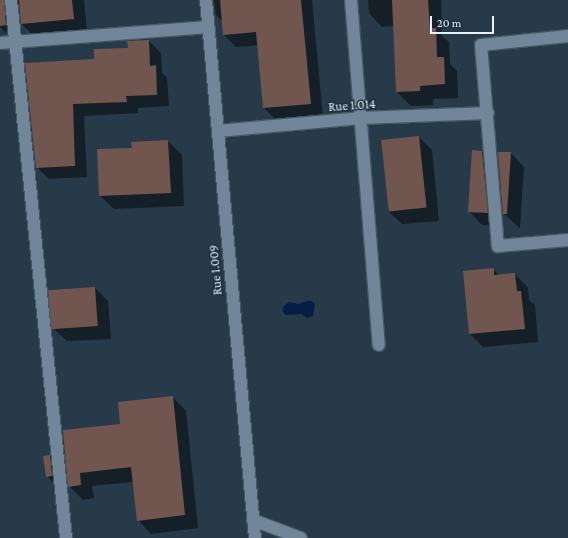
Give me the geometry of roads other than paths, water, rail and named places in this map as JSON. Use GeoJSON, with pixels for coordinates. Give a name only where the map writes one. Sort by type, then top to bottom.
{"type":"FeatureCollection","features":[{"type":"Feature","properties":{"kind":"street"},"geometry":{"type":"LineString","coordinates":[[11,0],[66,538]]}},
{"type":"Feature","properties":{"kind":"street","name":"Rue 1.009"},"geometry":{"type":"LineString","coordinates":[[206,0],[255,538]]}},
{"type":"Feature","properties":{"kind":"street"},"geometry":{"type":"LineString","coordinates":[[351,0],[379,345]]}},
{"type":"Feature","properties":{"kind":"street"},"geometry":{"type":"LineString","coordinates":[[0,43],[208,27]]}},
{"type":"Feature","properties":{"kind":"street"},"geometry":{"type":"LineString","coordinates":[[568,36],[481,45],[488,113],[498,246],[568,240]]}},
{"type":"Feature","properties":{"kind":"street","name":"Rue 1.014"},"geometry":{"type":"LineString","coordinates":[[218,131],[361,118],[488,113]]}},
{"type":"Feature","properties":{"kind":"street"},"geometry":{"type":"LineString","coordinates":[[253,520],[301,538]]}},
{"type":"Feature","properties":{"kind":"water"},"geometry":{"type":"Polygon","coordinates":[[[312,301],[315,305],[313,316],[307,318],[301,314],[286,315],[283,312],[283,307],[289,302],[298,304],[312,301]]]}}]}
